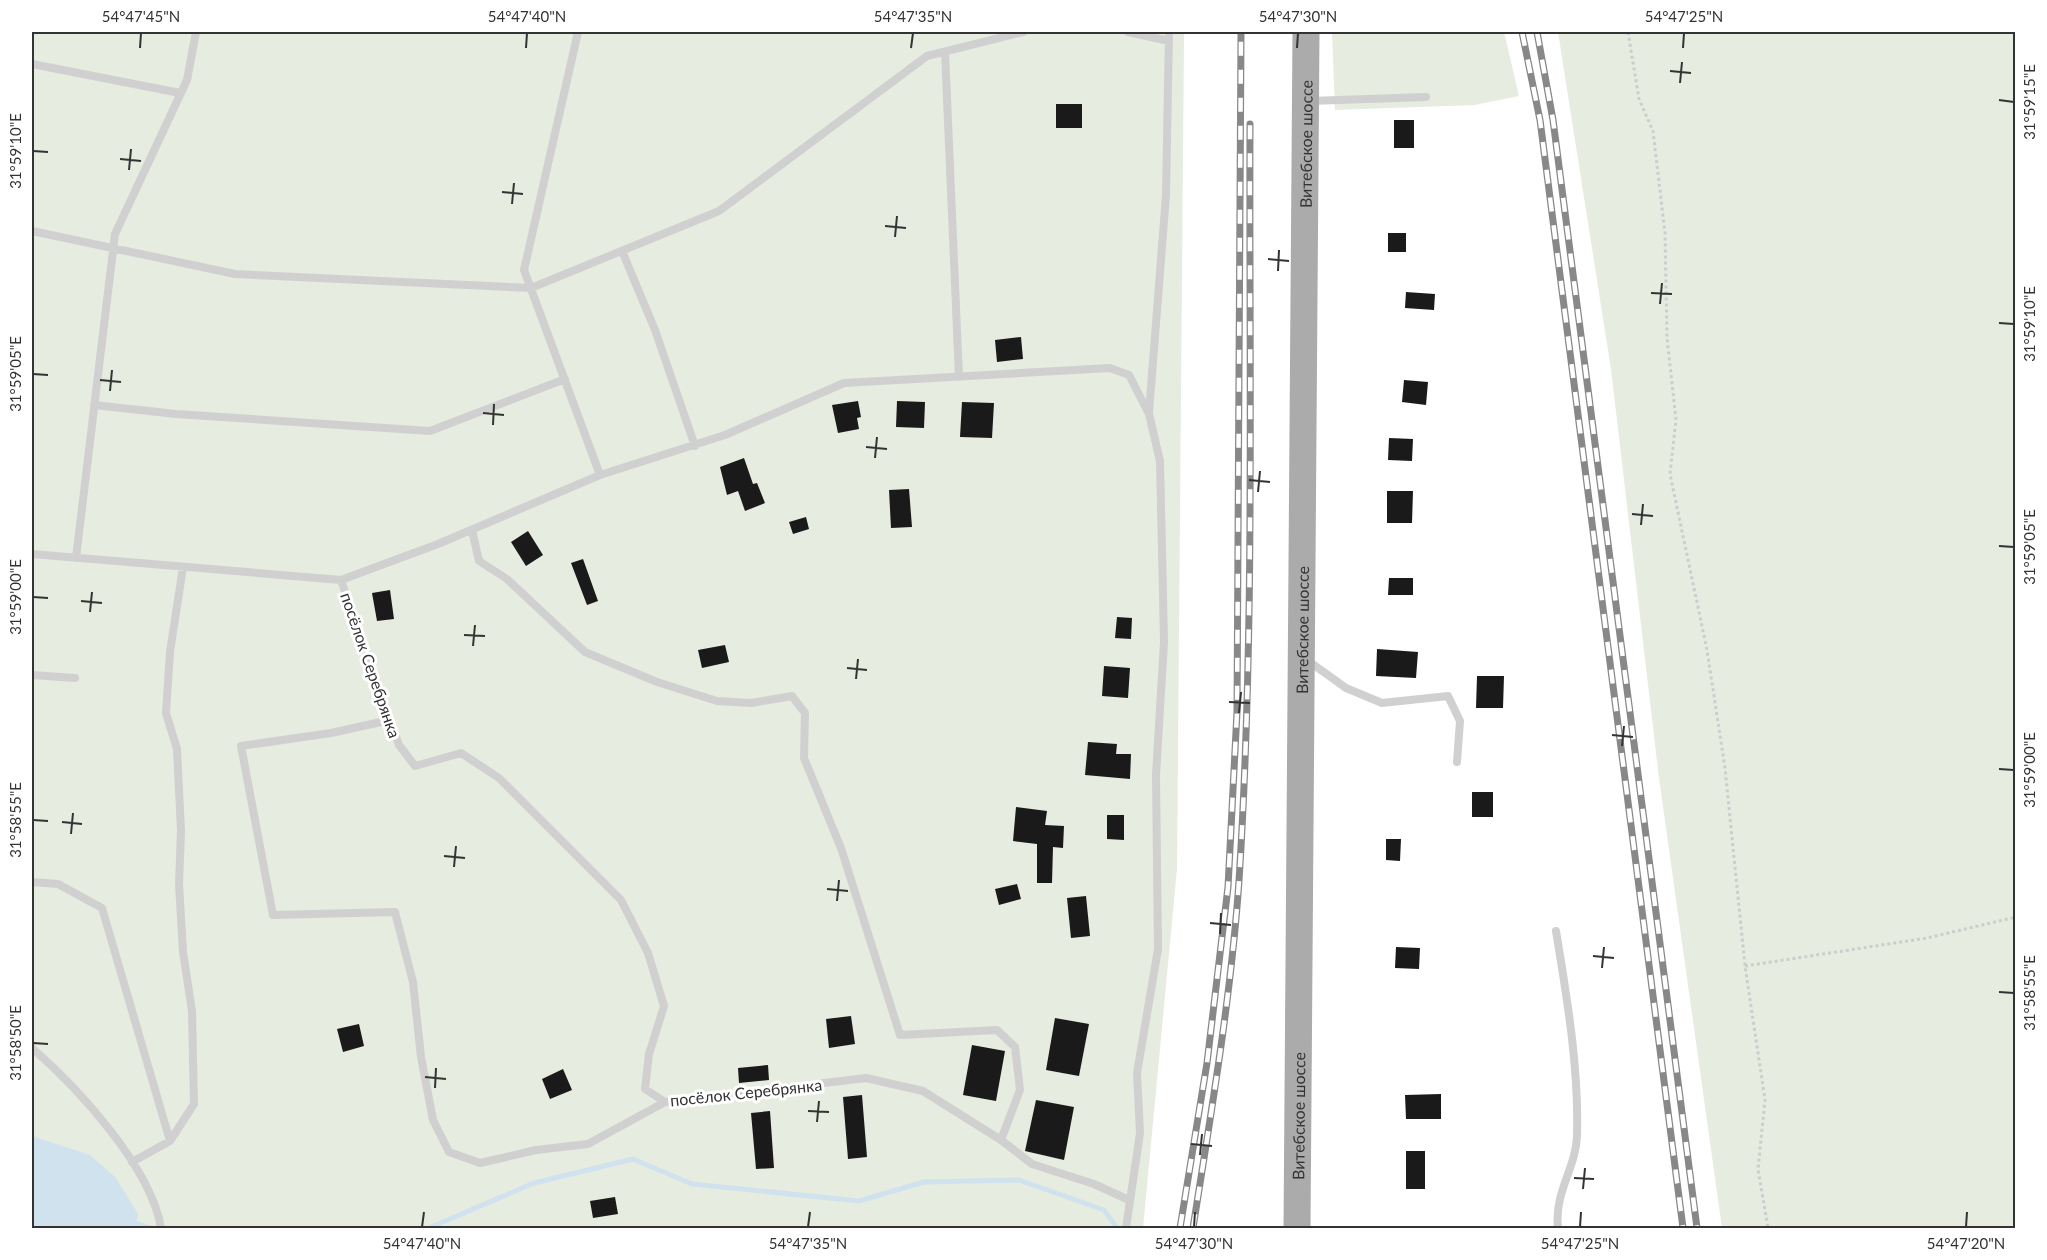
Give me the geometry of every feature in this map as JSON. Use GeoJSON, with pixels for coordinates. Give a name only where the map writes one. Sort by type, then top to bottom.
{"type":"FeatureCollection","features":[{"type":"Feature","properties":{"kind":"main road","name":"Витебское шоссе"},"geometry":{"type":"LineString","coordinates":[[1297,1228],[1306,32]]}},
{"type":"Feature","properties":{"kind":"lane"},"geometry":{"type":"LineString","coordinates":[[76,558],[115,234],[187,80],[196,32]]}},
{"type":"Feature","properties":{"kind":"lane"},"geometry":{"type":"LineString","coordinates":[[578,32],[524,270],[600,475]]}},
{"type":"Feature","properties":{"kind":"lane"},"geometry":{"type":"LineString","coordinates":[[32,231],[113,250],[235,274],[531,288],[719,211],[927,57],[1023,32]]}},
{"type":"Feature","properties":{"kind":"lane"},"geometry":{"type":"LineString","coordinates":[[1128,32],[1169,36],[1166,195],[1149,414]]}},
{"type":"Feature","properties":{"kind":"lane"},"geometry":{"type":"LineString","coordinates":[[945,52],[959,377]]}},
{"type":"Feature","properties":{"kind":"lane"},"geometry":{"type":"LineString","coordinates":[[32,64],[180,93]]}},
{"type":"Feature","properties":{"kind":"lane"},"geometry":{"type":"LineString","coordinates":[[1306,102],[1426,97]]}},
{"type":"Feature","properties":{"kind":"lane"},"geometry":{"type":"LineString","coordinates":[[622,251],[656,330],[695,446]]}},
{"type":"Feature","properties":{"kind":"lane"},"geometry":{"type":"LineString","coordinates":[[32,554],[341,580],[472,530],[600,475],[695,446],[844,383],[1110,368],[1129,375],[1149,414],[1160,461],[1164,642],[1156,775],[1158,948],[1137,1073],[1140,1133],[1126,1228]]}},
{"type":"Feature","properties":{"kind":"lane"},"geometry":{"type":"LineString","coordinates":[[94,405],[176,414],[430,431],[565,380]]}},
{"type":"Feature","properties":{"kind":"lane"},"geometry":{"type":"LineString","coordinates":[[472,530],[479,561],[507,579],[585,652],[657,682],[717,701],[751,703],[792,696],[805,713],[804,758],[841,848],[900,1035],[997,1030],[1015,1047],[1020,1090],[1001,1140]]}},
{"type":"Feature","properties":{"kind":"lane"},"geometry":{"type":"LineString","coordinates":[[132,1162],[170,1140],[194,1104],[192,1011],[183,952],[179,884],[182,831],[177,749],[166,713],[170,652],[183,567]]}},
{"type":"Feature","properties":{"kind":"lane","name":"посёлок Серебрянка"},"geometry":{"type":"LineString","coordinates":[[341,580],[399,746],[415,766],[461,753],[499,778],[621,900],[648,952],[664,1006],[649,1054],[645,1089],[664,1102],[866,1078],[923,1092],[1001,1140],[1032,1164],[1094,1184],[1129,1200]]}},
{"type":"Feature","properties":{"kind":"lane"},"geometry":{"type":"LineString","coordinates":[[1302,657],[1346,688],[1382,703],[1448,696],[1460,721],[1457,762]]}},
{"type":"Feature","properties":{"kind":"lane"},"geometry":{"type":"LineString","coordinates":[[32,675],[75,678]]}},
{"type":"Feature","properties":{"kind":"lane"},"geometry":{"type":"LineString","coordinates":[[390,720],[331,733],[241,746],[273,915],[395,912],[413,982],[421,1057],[433,1120],[449,1152],[480,1162],[537,1150],[588,1144],[664,1102]]}},
{"type":"Feature","properties":{"kind":"lane"},"geometry":{"type":"LineString","coordinates":[[32,882],[58,884],[102,908],[170,1140]]}},
{"type":"Feature","properties":{"kind":"lane"},"geometry":{"type":"LineString","coordinates":[[1556,931],[1568,1002],[1577,1138],[1556,1209],[1558,1228]]}},
{"type":"Feature","properties":{"kind":"lane"},"geometry":{"type":"LineString","coordinates":[[32,1048],[90,1104],[132,1162],[159,1218],[161,1228]]}},
{"type":"Feature","properties":{"kind":"path"},"geometry":{"type":"LineString","coordinates":[[1628,32],[1639,99],[1653,131],[1665,233],[1667,338],[1676,420],[1670,474],[1707,650],[1725,768],[1745,966],[1765,1100],[1758,1169],[1768,1228]]}},
{"type":"Feature","properties":{"kind":"path"},"geometry":{"type":"LineString","coordinates":[[1745,966],[1927,938],[2016,917]]}},
{"type":"Feature","properties":{"kind":"shaded area"},"geometry":{"type":"Polygon","coordinates":[[[32,32],[1184,32],[1177,869],[1143,1228],[32,1228],[32,32]]]}},
{"type":"Feature","properties":{"kind":"shaded area"},"geometry":{"type":"Polygon","coordinates":[[[1332,32],[1504,32],[1519,96],[1474,105],[1335,110],[1332,32]]]}},
{"type":"Feature","properties":{"kind":"shaded area"},"geometry":{"type":"Polygon","coordinates":[[[1558,32],[2015,32],[2015,1228],[1722,1228],[1659,778],[1611,369],[1558,32]]]}},
{"type":"Feature","properties":{"kind":"water"},"geometry":{"type":"Polygon","coordinates":[[[32,1136],[90,1155],[116,1178],[138,1214],[135,1228],[32,1228],[32,1136]]]}},
{"type":"Feature","properties":{"kind":"building"},"geometry":{"type":"Polygon","coordinates":[[[1056,104],[1082,104],[1082,128],[1056,128],[1056,104]]]}},
{"type":"Feature","properties":{"kind":"building"},"geometry":{"type":"Polygon","coordinates":[[[1394,120],[1414,120],[1414,148],[1394,148],[1394,120]]]}},
{"type":"Feature","properties":{"kind":"building"},"geometry":{"type":"Polygon","coordinates":[[[1388,233],[1406,233],[1406,252],[1388,252],[1388,233]]]}},
{"type":"Feature","properties":{"kind":"building"},"geometry":{"type":"Polygon","coordinates":[[[1406,292],[1435,294],[1434,310],[1405,308],[1406,292]]]}},
{"type":"Feature","properties":{"kind":"building"},"geometry":{"type":"Polygon","coordinates":[[[1021,337],[1023,359],[997,362],[995,340],[1021,337]]]}},
{"type":"Feature","properties":{"kind":"building"},"geometry":{"type":"Polygon","coordinates":[[[1404,380],[1428,382],[1426,405],[1402,402],[1404,380]]]}},
{"type":"Feature","properties":{"kind":"building"},"geometry":{"type":"Polygon","coordinates":[[[858,401],[861,417],[857,418],[859,429],[838,433],[832,405],[858,401]]]}},
{"type":"Feature","properties":{"kind":"building"},"geometry":{"type":"Polygon","coordinates":[[[897,401],[925,402],[924,428],[896,427],[897,401]]]}},
{"type":"Feature","properties":{"kind":"building"},"geometry":{"type":"Polygon","coordinates":[[[962,402],[994,403],[992,438],[960,437],[962,402]]]}},
{"type":"Feature","properties":{"kind":"building"},"geometry":{"type":"Polygon","coordinates":[[[1389,438],[1413,439],[1412,461],[1388,460],[1389,438]]]}},
{"type":"Feature","properties":{"kind":"building"},"geometry":{"type":"Polygon","coordinates":[[[744,458],[753,484],[757,483],[765,503],[745,511],[738,491],[727,495],[720,467],[744,458]]]}},
{"type":"Feature","properties":{"kind":"building"},"geometry":{"type":"Polygon","coordinates":[[[909,489],[912,527],[891,528],[889,490],[909,489]]]}},
{"type":"Feature","properties":{"kind":"building"},"geometry":{"type":"Polygon","coordinates":[[[1387,491],[1413,491],[1412,523],[1387,523],[1387,491]]]}},
{"type":"Feature","properties":{"kind":"building"},"geometry":{"type":"Polygon","coordinates":[[[806,517],[809,529],[793,534],[789,522],[806,517]]]}},
{"type":"Feature","properties":{"kind":"building"},"geometry":{"type":"Polygon","coordinates":[[[528,531],[543,555],[526,566],[511,542],[528,531]]]}},
{"type":"Feature","properties":{"kind":"building"},"geometry":{"type":"Polygon","coordinates":[[[583,559],[598,601],[587,605],[571,563],[583,559]]]}},
{"type":"Feature","properties":{"kind":"building"},"geometry":{"type":"Polygon","coordinates":[[[1389,578],[1413,578],[1413,595],[1388,595],[1389,578]]]}},
{"type":"Feature","properties":{"kind":"building"},"geometry":{"type":"Polygon","coordinates":[[[390,590],[394,619],[377,621],[372,593],[390,590]]]}},
{"type":"Feature","properties":{"kind":"building"},"geometry":{"type":"Polygon","coordinates":[[[1117,617],[1132,618],[1131,639],[1115,638],[1117,617]]]}},
{"type":"Feature","properties":{"kind":"building"},"geometry":{"type":"Polygon","coordinates":[[[725,645],[729,662],[702,668],[698,650],[725,645]]]}},
{"type":"Feature","properties":{"kind":"building"},"geometry":{"type":"Polygon","coordinates":[[[1377,649],[1418,652],[1416,678],[1376,676],[1377,649]]]}},
{"type":"Feature","properties":{"kind":"building"},"geometry":{"type":"Polygon","coordinates":[[[1104,666],[1130,668],[1128,698],[1102,696],[1104,666]]]}},
{"type":"Feature","properties":{"kind":"building"},"geometry":{"type":"Polygon","coordinates":[[[1477,676],[1504,676],[1503,708],[1476,708],[1477,676]]]}},
{"type":"Feature","properties":{"kind":"building"},"geometry":{"type":"Polygon","coordinates":[[[1088,742],[1117,744],[1116,754],[1131,754],[1130,779],[1085,775],[1088,742]]]}},
{"type":"Feature","properties":{"kind":"building"},"geometry":{"type":"Polygon","coordinates":[[[1472,792],[1493,792],[1493,817],[1472,817],[1472,792]]]}},
{"type":"Feature","properties":{"kind":"building"},"geometry":{"type":"Polygon","coordinates":[[[1016,807],[1047,811],[1045,825],[1064,826],[1063,848],[1053,847],[1052,883],[1037,883],[1037,844],[1013,841],[1016,807]]]}},
{"type":"Feature","properties":{"kind":"building"},"geometry":{"type":"Polygon","coordinates":[[[1107,815],[1124,815],[1124,840],[1107,839],[1107,815]]]}},
{"type":"Feature","properties":{"kind":"building"},"geometry":{"type":"Polygon","coordinates":[[[1386,839],[1401,839],[1400,861],[1386,860],[1386,839]]]}},
{"type":"Feature","properties":{"kind":"building"},"geometry":{"type":"Polygon","coordinates":[[[1017,884],[1021,899],[999,905],[995,889],[1017,884]]]}},
{"type":"Feature","properties":{"kind":"building"},"geometry":{"type":"Polygon","coordinates":[[[1086,896],[1090,936],[1071,938],[1067,898],[1086,896]]]}},
{"type":"Feature","properties":{"kind":"building"},"geometry":{"type":"Polygon","coordinates":[[[1396,947],[1420,948],[1419,969],[1395,968],[1396,947]]]}},
{"type":"Feature","properties":{"kind":"building"},"geometry":{"type":"Polygon","coordinates":[[[851,1016],[855,1044],[829,1048],[826,1019],[851,1016]]]}},
{"type":"Feature","properties":{"kind":"building"},"geometry":{"type":"Polygon","coordinates":[[[1055,1018],[1089,1024],[1079,1076],[1046,1070],[1055,1018]]]}},
{"type":"Feature","properties":{"kind":"building"},"geometry":{"type":"Polygon","coordinates":[[[359,1024],[364,1046],[343,1052],[337,1029],[359,1024]]]}},
{"type":"Feature","properties":{"kind":"building"},"geometry":{"type":"Polygon","coordinates":[[[972,1045],[1005,1051],[996,1101],[963,1095],[972,1045]]]}},
{"type":"Feature","properties":{"kind":"building"},"geometry":{"type":"Polygon","coordinates":[[[768,1065],[769,1080],[739,1083],[738,1068],[768,1065]]]}},
{"type":"Feature","properties":{"kind":"building"},"geometry":{"type":"Polygon","coordinates":[[[563,1069],[572,1090],[550,1099],[542,1079],[563,1069]]]}},
{"type":"Feature","properties":{"kind":"building"},"geometry":{"type":"Polygon","coordinates":[[[1441,1094],[1441,1119],[1406,1119],[1405,1095],[1441,1094]]]}},
{"type":"Feature","properties":{"kind":"building"},"geometry":{"type":"Polygon","coordinates":[[[862,1095],[867,1157],[848,1159],[843,1097],[862,1095]]]}},
{"type":"Feature","properties":{"kind":"building"},"geometry":{"type":"Polygon","coordinates":[[[1036,1100],[1074,1107],[1064,1160],[1025,1151],[1036,1100]]]}},
{"type":"Feature","properties":{"kind":"building"},"geometry":{"type":"Polygon","coordinates":[[[770,1111],[774,1168],[756,1169],[751,1113],[770,1111]]]}},
{"type":"Feature","properties":{"kind":"building"},"geometry":{"type":"Polygon","coordinates":[[[1406,1151],[1425,1151],[1425,1189],[1406,1189],[1406,1151]]]}},
{"type":"Feature","properties":{"kind":"building"},"geometry":{"type":"Polygon","coordinates":[[[615,1197],[618,1214],[593,1218],[590,1201],[615,1197]]]}},
{"type":"Feature","properties":{"kind":"waterway"},"geometry":{"type":"LineString","coordinates":[[429,1228],[534,1183],[633,1159],[692,1184],[859,1201],[924,1182],[1019,1180],[1104,1210],[1117,1228]]}},
{"type":"Feature","properties":{"kind":"waterway"},"geometry":{"type":"LineString","coordinates":[[131,1222],[150,1228]]}},
{"type":"Feature","properties":{"kind":"railway"},"geometry":{"type":"LineString","coordinates":[[1180,1228],[1207,1063],[1228,887],[1237,712],[1241,32]]}},
{"type":"Feature","properties":{"kind":"railway"},"geometry":{"type":"LineString","coordinates":[[1522,32],[1540,120],[1683,1228]]}},
{"type":"Feature","properties":{"kind":"railway"},"geometry":{"type":"LineString","coordinates":[[1537,32],[1553,120],[1697,1228]]}},
{"type":"Feature","properties":{"kind":"railway"},"geometry":{"type":"LineString","coordinates":[[1193,1228],[1231,968],[1244,786],[1250,502],[1250,124]]}}]}
